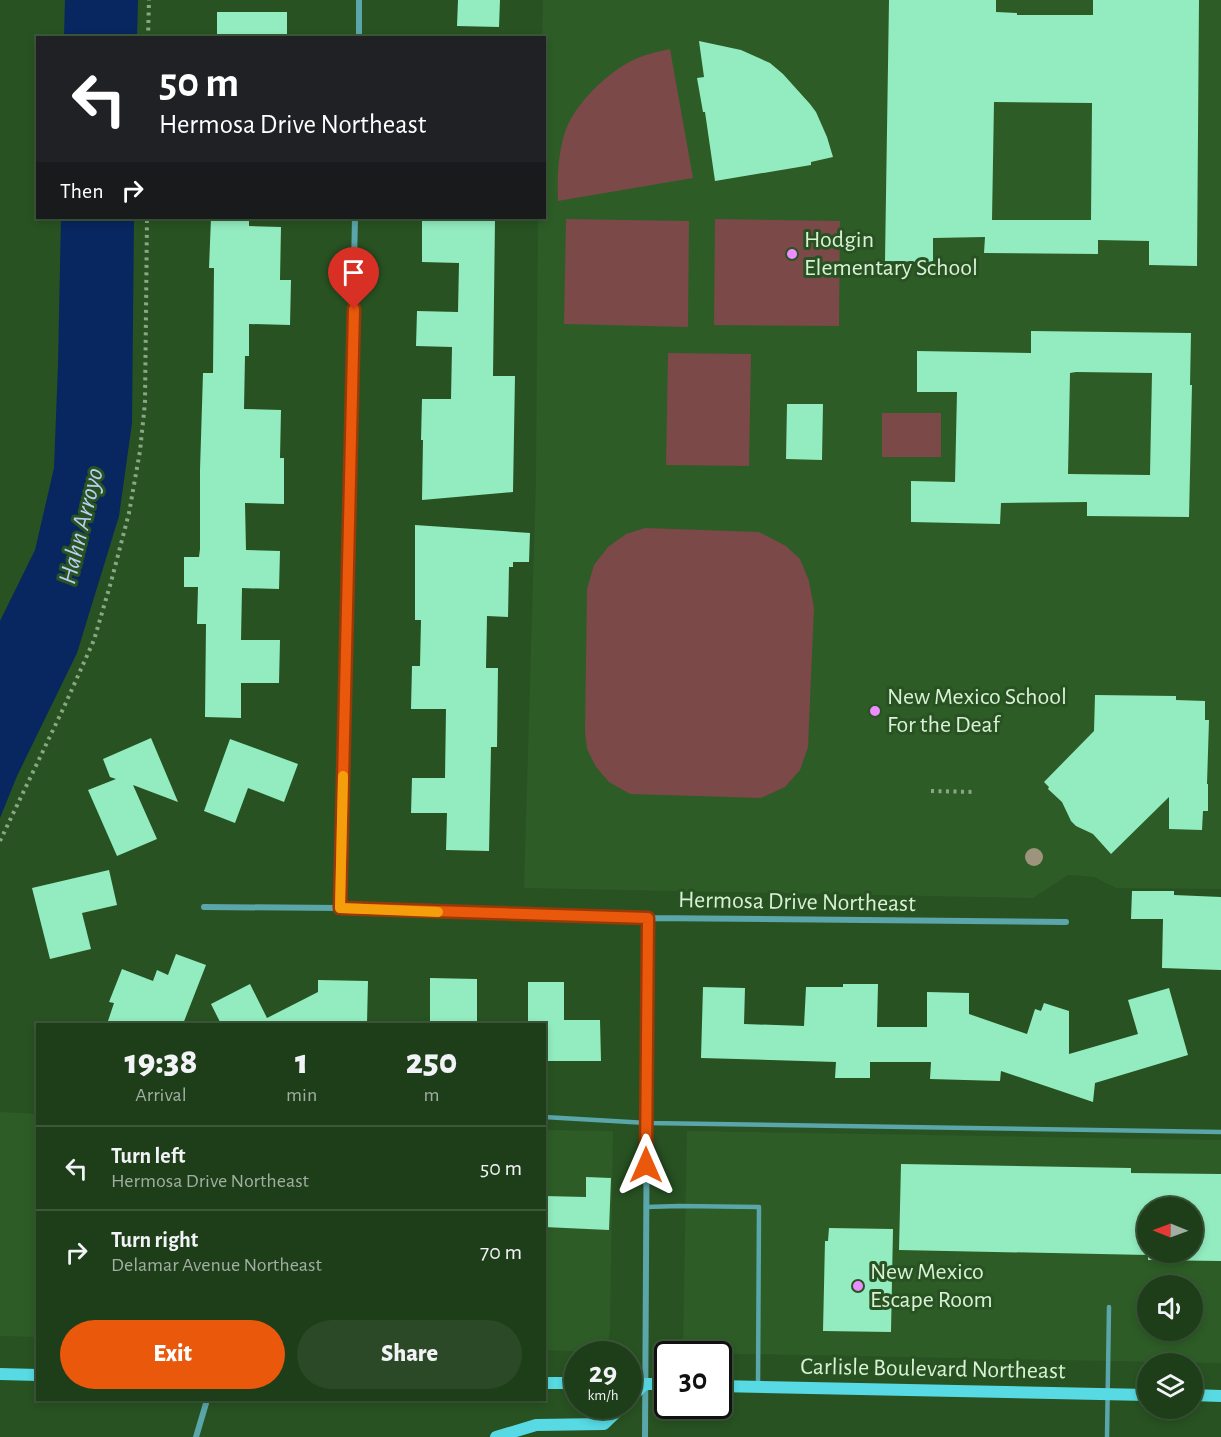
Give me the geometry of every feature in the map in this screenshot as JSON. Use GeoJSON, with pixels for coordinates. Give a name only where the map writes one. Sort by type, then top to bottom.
{"type":"FeatureCollection","features":[{"type":"Feature","properties":{"kind":"main road"},"geometry":{"type":"LineString","coordinates":[[0,1374],[36,1375]]}},
{"type":"Feature","properties":{"kind":"main road"},"geometry":{"type":"LineString","coordinates":[[546,1383],[564,1383]]}},
{"type":"Feature","properties":{"kind":"main road"},"geometry":{"type":"LineString","coordinates":[[642,1387],[645,1384],[654,1384]]}},
{"type":"Feature","properties":{"kind":"main road","name":"Carlisle Boulevard Northeast"},"geometry":{"type":"LineString","coordinates":[[732,1386],[1137,1395]]}},
{"type":"Feature","properties":{"kind":"main road"},"geometry":{"type":"LineString","coordinates":[[1203,1395],[1221,1396]]}},
{"type":"Feature","properties":{"kind":"main road"},"geometry":{"type":"LineString","coordinates":[[496,1437],[536,1425],[604,1424],[609,1419]]}},
{"type":"Feature","properties":{"kind":"street"},"geometry":{"type":"LineString","coordinates":[[358,36],[359,0]]}},
{"type":"Feature","properties":{"kind":"street"},"geometry":{"type":"LineString","coordinates":[[340,908],[355,219]]}},
{"type":"Feature","properties":{"kind":"street","name":"Hermosa Drive Northeast"},"geometry":{"type":"LineString","coordinates":[[204,907],[340,908],[648,918],[1066,922]]}},
{"type":"Feature","properties":{"kind":"street"},"geometry":{"type":"LineString","coordinates":[[645,1437],[648,918]]}},
{"type":"Feature","properties":{"kind":"street"},"geometry":{"type":"LineString","coordinates":[[196,1437],[207,1401]]}},
{"type":"Feature","properties":{"kind":"lane"},"geometry":{"type":"LineString","coordinates":[[546,1117],[647,1123],[1221,1132]]}},
{"type":"Feature","properties":{"kind":"lane"},"geometry":{"type":"LineString","coordinates":[[646,1207],[759,1207],[758,1386]]}},
{"type":"Feature","properties":{"kind":"lane"},"geometry":{"type":"LineString","coordinates":[[1107,1437],[1109,1307]]}},
{"type":"Feature","properties":{"kind":"path"},"geometry":{"type":"LineString","coordinates":[[148,36],[149,0]]}},
{"type":"Feature","properties":{"kind":"path"},"geometry":{"type":"LineString","coordinates":[[0,841],[94,640],[129,513],[140,451],[145,403],[147,219]]}},
{"type":"Feature","properties":{"kind":"path"},"geometry":{"type":"LineString","coordinates":[[932,791],[976,792]]}},
{"type":"Feature","properties":{"kind":"shaded area"},"geometry":{"type":"Polygon","coordinates":[[[543,0],[1221,0],[1221,889],[1116,888],[1094,877],[1068,875],[1033,898],[524,888],[536,478],[538,219],[546,219],[546,36],[542,36],[543,0]]]}},
{"type":"Feature","properties":{"kind":"shaded area"},"geometry":{"type":"Polygon","coordinates":[[[670,49],[693,178],[558,201],[558,175],[565,132],[583,101],[611,74],[631,61],[670,49]]]}},
{"type":"Feature","properties":{"kind":"shaded area"},"geometry":{"type":"Polygon","coordinates":[[[566,219],[689,221],[688,327],[564,324],[566,219]]]}},
{"type":"Feature","properties":{"kind":"shaded area"},"geometry":{"type":"Polygon","coordinates":[[[715,219],[840,221],[839,326],[714,325],[715,219]]]}},
{"type":"Feature","properties":{"kind":"shaded area"},"geometry":{"type":"Polygon","coordinates":[[[668,353],[751,354],[749,466],[666,465],[668,353]]]}},
{"type":"Feature","properties":{"kind":"shaded area"},"geometry":{"type":"Polygon","coordinates":[[[882,413],[941,413],[941,457],[882,457],[882,413]]]}},
{"type":"Feature","properties":{"kind":"shaded area"},"geometry":{"type":"Polygon","coordinates":[[[645,528],[759,532],[786,546],[800,559],[809,581],[814,608],[808,747],[800,770],[785,787],[761,798],[630,794],[609,782],[596,767],[587,749],[585,732],[587,589],[594,565],[608,547],[626,534],[645,528]]]}},
{"type":"Feature","properties":{"kind":"shaded area"},"geometry":{"type":"Polygon","coordinates":[[[0,1112],[36,1114],[36,1337],[0,1336],[0,1112]]]}},
{"type":"Feature","properties":{"kind":"shaded area"},"geometry":{"type":"Polygon","coordinates":[[[546,1130],[613,1131],[608,1341],[564,1341],[564,1351],[546,1350],[546,1130]]]}},
{"type":"Feature","properties":{"kind":"shaded area"},"geometry":{"type":"Polygon","coordinates":[[[687,1131],[1221,1140],[1221,1363],[1203,1363],[1203,1353],[1137,1353],[1137,1361],[732,1354],[732,1341],[683,1341],[687,1131]]]}},
{"type":"Feature","properties":{"kind":"water"},"geometry":{"type":"Polygon","coordinates":[[[65,0],[138,0],[137,36],[64,36],[65,0]]]}},
{"type":"Feature","properties":{"kind":"water","name":"Hahn Arroyo"},"geometry":{"type":"Polygon","coordinates":[[[61,219],[134,219],[132,423],[119,516],[77,653],[17,776],[0,818],[0,621],[35,550],[54,468],[61,219]]]}},
{"type":"Feature","properties":{"kind":"building"},"geometry":{"type":"Polygon","coordinates":[[[458,0],[500,0],[499,27],[457,26],[458,0]]]}},
{"type":"Feature","properties":{"kind":"building"},"geometry":{"type":"Polygon","coordinates":[[[889,0],[996,0],[996,12],[1017,13],[1017,15],[1093,15],[1093,0],[1199,0],[1197,266],[1149,265],[1149,241],[1098,240],[1098,254],[984,253],[985,237],[933,238],[933,262],[885,261],[889,0]],[[994,102],[992,220],[1091,220],[1092,103],[994,102]]]}},
{"type":"Feature","properties":{"kind":"building"},"geometry":{"type":"Polygon","coordinates":[[[217,12],[287,12],[287,36],[217,36],[217,12]]]}},
{"type":"Feature","properties":{"kind":"building"},"geometry":{"type":"Polygon","coordinates":[[[699,41],[741,50],[770,63],[783,74],[816,112],[833,157],[811,162],[811,165],[715,181],[705,112],[703,112],[697,78],[704,77],[699,41]]]}},
{"type":"Feature","properties":{"kind":"building"},"geometry":{"type":"Polygon","coordinates":[[[211,219],[249,219],[249,226],[281,227],[280,280],[291,280],[290,325],[249,324],[249,356],[245,356],[244,409],[281,410],[280,458],[284,458],[284,504],[245,503],[246,550],[280,551],[279,589],[242,588],[241,640],[280,640],[279,683],[241,683],[241,718],[205,717],[206,624],[197,624],[198,587],[184,587],[184,557],[199,557],[200,549],[203,373],[213,373],[214,268],[209,268],[211,219]]]}},
{"type":"Feature","properties":{"kind":"building"},"geometry":{"type":"Polygon","coordinates":[[[422,219],[495,220],[493,376],[515,376],[513,492],[422,500],[422,399],[451,399],[452,347],[416,346],[417,311],[458,312],[459,263],[422,262],[422,219]]]}},
{"type":"Feature","properties":{"kind":"building"},"geometry":{"type":"Polygon","coordinates":[[[1031,331],[1191,333],[1189,517],[1087,516],[1087,502],[1001,503],[1000,524],[911,522],[911,481],[955,482],[957,392],[917,392],[917,351],[1031,353],[1031,331]],[[1070,373],[1068,474],[1150,475],[1152,373],[1070,373]]]}},
{"type":"Feature","properties":{"kind":"building"},"geometry":{"type":"Polygon","coordinates":[[[787,404],[823,404],[822,460],[786,459],[787,404]]]}},
{"type":"Feature","properties":{"kind":"building"},"geometry":{"type":"Polygon","coordinates":[[[415,525],[530,533],[529,562],[513,562],[513,567],[509,567],[508,617],[487,616],[486,668],[498,668],[497,747],[491,747],[489,851],[446,850],[447,813],[411,813],[412,778],[445,778],[446,709],[411,709],[412,666],[420,666],[421,620],[415,620],[415,525]]]}},
{"type":"Feature","properties":{"kind":"building"},"geometry":{"type":"Polygon","coordinates":[[[1095,695],[1176,696],[1176,700],[1205,701],[1205,720],[1209,720],[1208,811],[1203,811],[1202,830],[1169,829],[1169,797],[1111,854],[1093,834],[1071,821],[1062,802],[1044,782],[1094,731],[1095,695]]]}},
{"type":"Feature","properties":{"kind":"building"},"geometry":{"type":"Polygon","coordinates":[[[151,738],[178,802],[133,785],[157,839],[117,856],[88,790],[116,779],[110,777],[103,759],[151,738]]]}},
{"type":"Feature","properties":{"kind":"building"},"geometry":{"type":"Polygon","coordinates":[[[230,739],[298,764],[284,802],[248,788],[235,823],[204,811],[230,739]]]}},
{"type":"Feature","properties":{"kind":"building"},"geometry":{"type":"Polygon","coordinates":[[[109,870],[117,905],[82,913],[91,949],[50,959],[32,888],[109,870]]]}},
{"type":"Feature","properties":{"kind":"building"},"geometry":{"type":"Polygon","coordinates":[[[1132,891],[1174,891],[1174,895],[1221,897],[1221,970],[1162,968],[1163,919],[1131,919],[1132,891]]]}},
{"type":"Feature","properties":{"kind":"building"},"geometry":{"type":"Polygon","coordinates":[[[176,954],[206,965],[183,1023],[107,1023],[114,1003],[109,1002],[122,969],[153,981],[157,970],[168,975],[176,954]]]}},
{"type":"Feature","properties":{"kind":"building"},"geometry":{"type":"Polygon","coordinates":[[[430,978],[477,979],[477,1023],[430,1023],[430,978]]]}},
{"type":"Feature","properties":{"kind":"building"},"geometry":{"type":"Polygon","coordinates":[[[318,980],[368,981],[367,1023],[220,1023],[211,1004],[250,984],[267,1018],[318,992],[318,980]]]}},
{"type":"Feature","properties":{"kind":"building"},"geometry":{"type":"Polygon","coordinates":[[[528,982],[564,982],[564,1020],[600,1020],[601,1061],[546,1061],[546,1023],[528,1023],[528,982]]]}},
{"type":"Feature","properties":{"kind":"building"},"geometry":{"type":"Polygon","coordinates":[[[843,984],[878,984],[877,1027],[927,1027],[927,992],[969,993],[969,1014],[1027,1034],[1035,1009],[1041,1011],[1044,1003],[1069,1011],[1069,1054],[1138,1034],[1128,1000],[1169,988],[1188,1055],[1095,1083],[1093,1102],[1001,1071],[1000,1081],[930,1079],[931,1062],[870,1062],[870,1078],[835,1078],[836,1062],[701,1058],[703,987],[745,988],[744,1024],[804,1026],[806,987],[843,987],[843,984]]]}},
{"type":"Feature","properties":{"kind":"building"},"geometry":{"type":"Polygon","coordinates":[[[901,1164],[1131,1168],[1131,1173],[1221,1174],[1221,1261],[1203,1261],[1203,1197],[1137,1197],[1137,1255],[899,1250],[901,1164]]]}},
{"type":"Feature","properties":{"kind":"building"},"geometry":{"type":"Polygon","coordinates":[[[586,1177],[611,1178],[609,1230],[546,1227],[546,1196],[586,1197],[586,1177]]]}},
{"type":"Feature","properties":{"kind":"building","name":"New Mexico Escape Room"},"geometry":{"type":"Polygon","coordinates":[[[829,1228],[893,1229],[891,1332],[823,1331],[825,1241],[828,1241],[829,1228]]]}},
{"type":"Feature","properties":{"kind":"slow traffic"},"geometry":{"type":"LineString","coordinates":[[343,776],[340,908],[438,912]]}},
{"type":"Feature","properties":{"kind":"place","name":"Hodgin Elementary School"},"geometry":{"type":"Point","coordinates":[792,254]}},
{"type":"Feature","properties":{"kind":"place","name":"New Mexico School For the Deaf"},"geometry":{"type":"Point","coordinates":[875,711]}},
{"type":"Feature","properties":{"kind":"place","name":"New Mexico Escape Room"},"geometry":{"type":"Point","coordinates":[858,1286]}},
{"type":"Feature","properties":{"kind":"route"},"geometry":{"type":"LineString","coordinates":[[354,309],[340,908],[648,918],[646,1165]]}}]}
